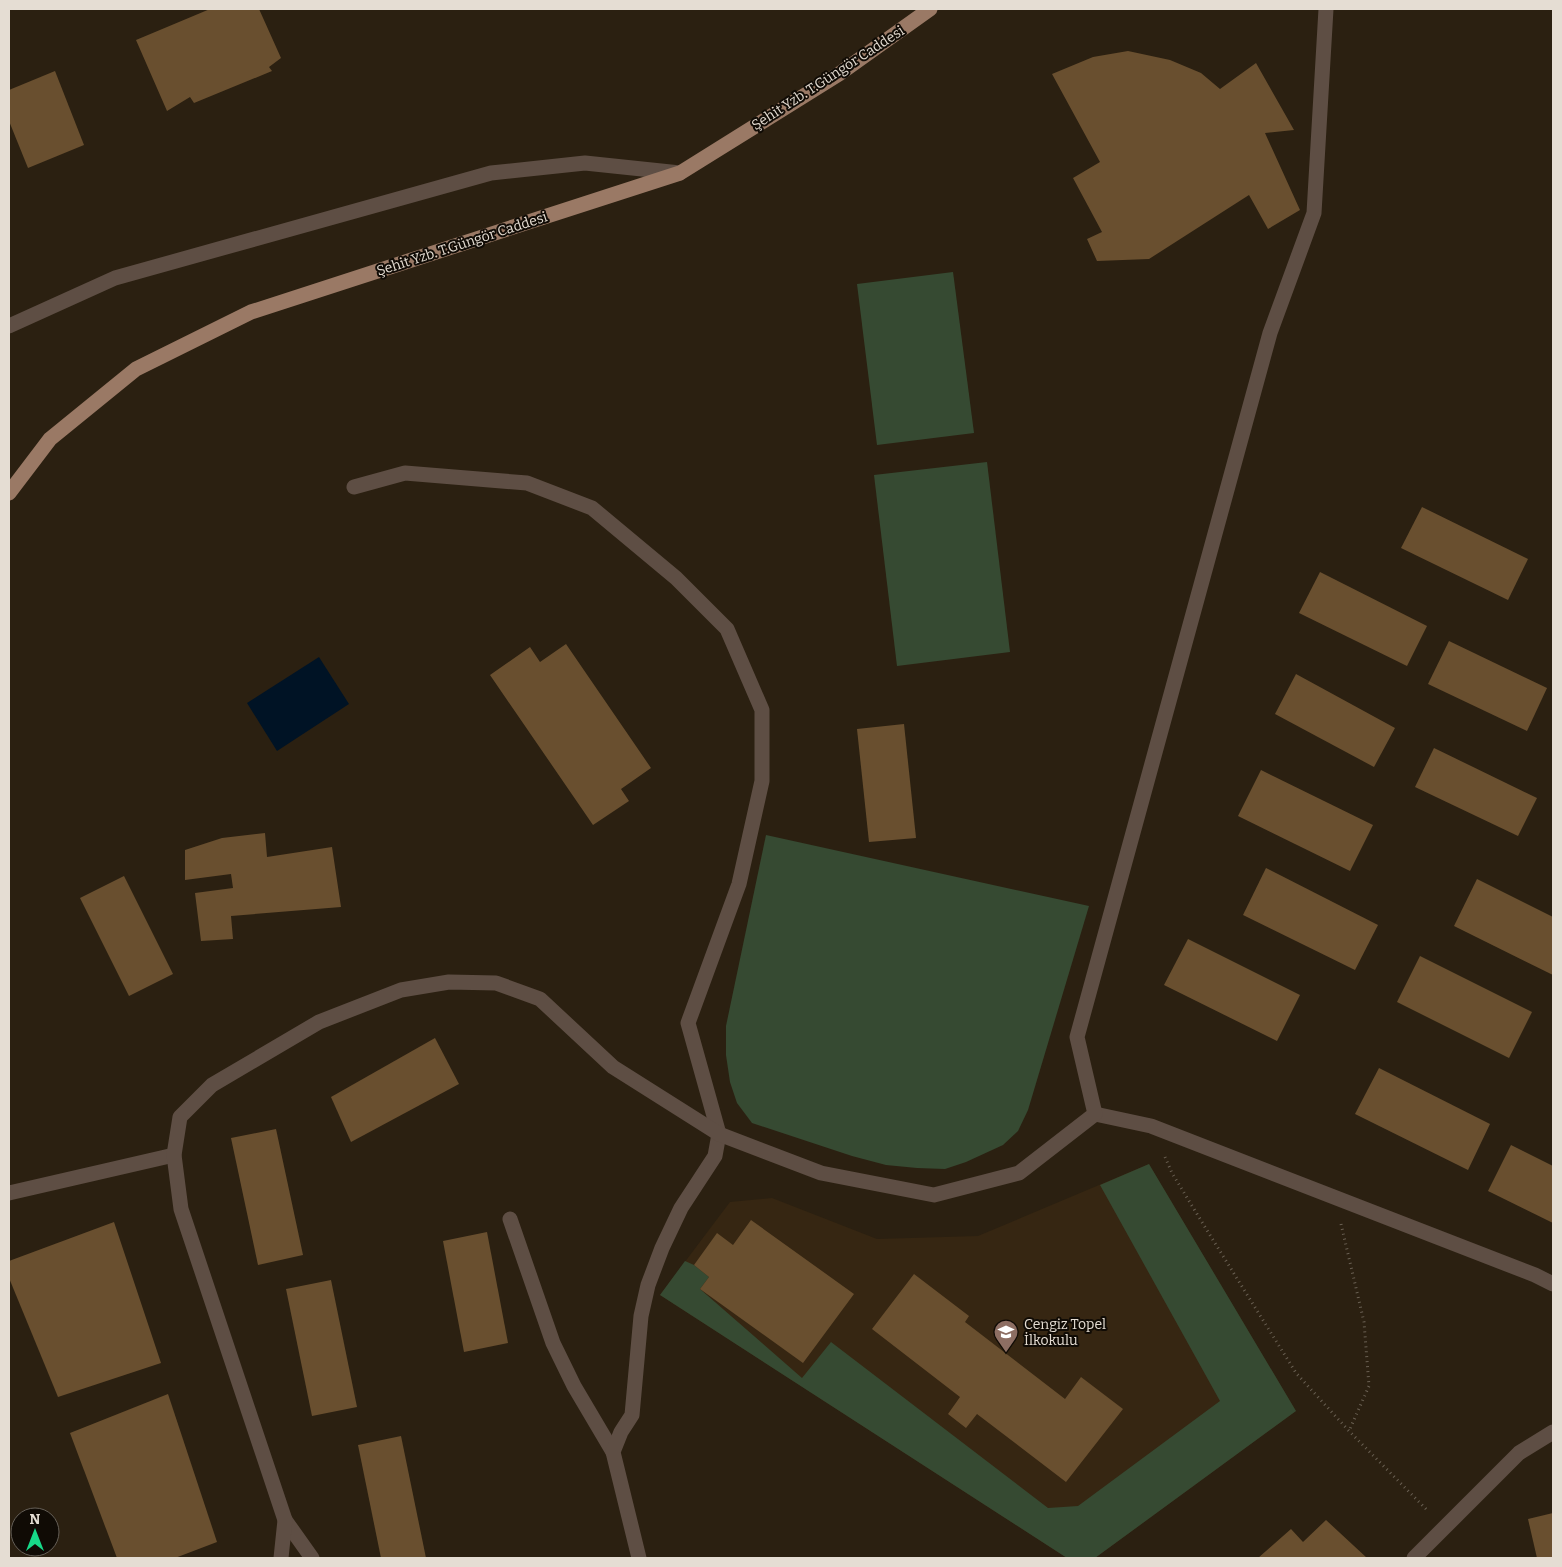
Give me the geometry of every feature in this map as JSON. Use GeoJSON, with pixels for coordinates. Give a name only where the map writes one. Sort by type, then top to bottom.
{"type":"FeatureCollection","features":[{"type":"Feature","properties":{"kind":"main road","name":"Şehit Yzb. T.Güngör Caddesi"},"geometry":{"type":"LineString","coordinates":[[9,492],[50,439],[136,369],[251,312],[680,173],[839,74],[930,9]]}},
{"type":"Feature","properties":{"kind":"street"},"geometry":{"type":"LineString","coordinates":[[1095,1114],[1077,1037],[1270,334],[1314,213],[1326,9]]}},
{"type":"Feature","properties":{"kind":"street"},"geometry":{"type":"LineString","coordinates":[[9,326],[115,278],[492,173],[585,163],[680,173]]}},
{"type":"Feature","properties":{"kind":"street"},"geometry":{"type":"LineString","coordinates":[[354,487],[405,473],[527,483],[592,508],[676,578],[728,629],[762,710],[762,781],[739,884],[688,1023],[719,1134],[715,1156],[681,1208],[662,1248],[648,1285],[641,1316],[632,1415],[613,1452]]}},
{"type":"Feature","properties":{"kind":"street"},"geometry":{"type":"LineString","coordinates":[[312,1558],[285,1520],[181,1209],[174,1155],[180,1117],[212,1085],[319,1022],[401,990],[449,982],[496,983],[540,999],[613,1067],[719,1134],[822,1173],[934,1195],[1019,1173],[1095,1114],[1151,1126],[1535,1274],[1553,1284]]}},
{"type":"Feature","properties":{"kind":"street"},"geometry":{"type":"LineString","coordinates":[[9,1193],[174,1155]]}},
{"type":"Feature","properties":{"kind":"street"},"geometry":{"type":"LineString","coordinates":[[510,1219],[553,1343],[574,1386],[613,1452],[639,1558]]}},
{"type":"Feature","properties":{"kind":"street"},"geometry":{"type":"LineString","coordinates":[[1414,1558],[1520,1454],[1553,1432]]}},
{"type":"Feature","properties":{"kind":"street"},"geometry":{"type":"LineString","coordinates":[[281,1558],[285,1520]]}},
{"type":"Feature","properties":{"kind":"path"},"geometry":{"type":"LineString","coordinates":[[1151,1126],[1172,1173],[1296,1373],[1349,1431],[1444,1528]]}},
{"type":"Feature","properties":{"kind":"path"},"geometry":{"type":"LineString","coordinates":[[1334,1197],[1364,1322],[1369,1386],[1349,1431]]}},
{"type":"Feature","properties":{"kind":"shaded area","name":"Cengiz Topel İlkokulu"},"geometry":{"type":"Polygon","coordinates":[[[1149,1164],[1296,1411],[1095,1558],[1067,1558],[660,1295],[730,1202],[772,1198],[877,1239],[978,1236],[1149,1164]]]}},
{"type":"Feature","properties":{"kind":"green space"},"geometry":{"type":"Polygon","coordinates":[[[953,272],[974,433],[877,445],[857,284],[953,272]]]}},
{"type":"Feature","properties":{"kind":"green space"},"geometry":{"type":"Polygon","coordinates":[[[987,462],[1010,652],[897,666],[874,475],[987,462]]]}},
{"type":"Feature","properties":{"kind":"green space"},"geometry":{"type":"Polygon","coordinates":[[[766,835],[1089,906],[1028,1110],[1018,1131],[1003,1145],[966,1162],[945,1169],[917,1168],[886,1165],[852,1156],[752,1123],[737,1103],[730,1082],[726,1055],[726,1026],[766,835]]]}},
{"type":"Feature","properties":{"kind":"green space"},"geometry":{"type":"Polygon","coordinates":[[[1149,1164],[1296,1411],[1095,1558],[1067,1558],[660,1295],[685,1261],[694,1265],[709,1277],[700,1289],[802,1378],[831,1342],[1048,1508],[1078,1506],[1220,1401],[1100,1185],[1149,1164]]]}},
{"type":"Feature","properties":{"kind":"water"},"geometry":{"type":"Polygon","coordinates":[[[319,657],[349,704],[277,751],[247,703],[319,657]]]}},
{"type":"Feature","properties":{"kind":"building"},"geometry":{"type":"Polygon","coordinates":[[[210,9],[259,9],[281,58],[269,67],[272,71],[194,103],[190,97],[167,111],[136,40],[210,9]]]}},
{"type":"Feature","properties":{"kind":"building"},"geometry":{"type":"Polygon","coordinates":[[[1128,51],[1170,60],[1201,73],[1220,89],[1256,63],[1294,130],[1265,133],[1300,210],[1268,229],[1249,195],[1149,259],[1097,261],[1087,239],[1102,232],[1073,178],[1100,162],[1052,74],[1093,57],[1128,51]]]}},
{"type":"Feature","properties":{"kind":"building"},"geometry":{"type":"Polygon","coordinates":[[[55,71],[84,145],[28,168],[9,121],[9,90],[55,71]]]}},
{"type":"Feature","properties":{"kind":"building"},"geometry":{"type":"Polygon","coordinates":[[[1422,507],[1528,559],[1508,600],[1401,548],[1422,507]]]}},
{"type":"Feature","properties":{"kind":"building"},"geometry":{"type":"Polygon","coordinates":[[[1320,572],[1427,626],[1407,666],[1299,613],[1320,572]]]}},
{"type":"Feature","properties":{"kind":"building"},"geometry":{"type":"Polygon","coordinates":[[[1449,641],[1547,688],[1527,731],[1428,684],[1449,641]]]}},
{"type":"Feature","properties":{"kind":"building"},"geometry":{"type":"Polygon","coordinates":[[[566,644],[651,768],[621,789],[629,801],[593,825],[490,675],[530,647],[540,662],[566,644]]]}},
{"type":"Feature","properties":{"kind":"building"},"geometry":{"type":"Polygon","coordinates":[[[1296,674],[1395,728],[1374,767],[1275,714],[1296,674]]]}},
{"type":"Feature","properties":{"kind":"building"},"geometry":{"type":"Polygon","coordinates":[[[904,724],[916,838],[869,842],[857,729],[904,724]]]}},
{"type":"Feature","properties":{"kind":"building"},"geometry":{"type":"Polygon","coordinates":[[[1434,748],[1537,798],[1518,836],[1415,787],[1434,748]]]}},
{"type":"Feature","properties":{"kind":"building"},"geometry":{"type":"Polygon","coordinates":[[[1261,770],[1373,825],[1350,871],[1238,816],[1261,770]]]}},
{"type":"Feature","properties":{"kind":"building"},"geometry":{"type":"Polygon","coordinates":[[[265,833],[267,857],[332,847],[341,907],[231,916],[233,939],[201,941],[195,893],[233,888],[231,874],[185,880],[185,850],[222,838],[265,833]]]}},
{"type":"Feature","properties":{"kind":"building"},"geometry":{"type":"Polygon","coordinates":[[[1266,868],[1378,925],[1355,970],[1243,915],[1266,868]]]}},
{"type":"Feature","properties":{"kind":"building"},"geometry":{"type":"Polygon","coordinates":[[[124,876],[173,974],[129,996],[80,898],[124,876]]]}},
{"type":"Feature","properties":{"kind":"building"},"geometry":{"type":"Polygon","coordinates":[[[1477,879],[1553,917],[1553,975],[1454,926],[1477,879]]]}},
{"type":"Feature","properties":{"kind":"building"},"geometry":{"type":"Polygon","coordinates":[[[1188,939],[1300,995],[1277,1041],[1164,985],[1188,939]]]}},
{"type":"Feature","properties":{"kind":"building"},"geometry":{"type":"Polygon","coordinates":[[[1420,956],[1532,1012],[1509,1058],[1397,1002],[1420,956]]]}},
{"type":"Feature","properties":{"kind":"building"},"geometry":{"type":"Polygon","coordinates":[[[435,1038],[459,1084],[351,1142],[331,1097],[435,1038]]]}},
{"type":"Feature","properties":{"kind":"building"},"geometry":{"type":"Polygon","coordinates":[[[1379,1068],[1490,1124],[1468,1170],[1355,1114],[1379,1068]]]}},
{"type":"Feature","properties":{"kind":"building"},"geometry":{"type":"Polygon","coordinates":[[[276,1129],[303,1255],[258,1265],[231,1138],[276,1129]]]}},
{"type":"Feature","properties":{"kind":"building"},"geometry":{"type":"Polygon","coordinates":[[[1511,1145],[1553,1166],[1553,1223],[1488,1191],[1511,1145]]]}},
{"type":"Feature","properties":{"kind":"building"},"geometry":{"type":"Polygon","coordinates":[[[751,1220],[854,1294],[803,1363],[700,1289],[709,1277],[694,1265],[717,1233],[733,1245],[751,1220]]]}},
{"type":"Feature","properties":{"kind":"building"},"geometry":{"type":"Polygon","coordinates":[[[114,1222],[161,1363],[58,1397],[9,1278],[9,1261],[114,1222]]]}},
{"type":"Feature","properties":{"kind":"building"},"geometry":{"type":"Polygon","coordinates":[[[487,1232],[508,1343],[464,1352],[443,1241],[487,1232]]]}},
{"type":"Feature","properties":{"kind":"building"},"geometry":{"type":"Polygon","coordinates":[[[914,1274],[969,1316],[965,1322],[1065,1399],[1081,1377],[1123,1409],[1066,1482],[977,1414],[966,1428],[948,1414],[960,1397],[872,1329],[914,1274]]]}},
{"type":"Feature","properties":{"kind":"building"},"geometry":{"type":"Polygon","coordinates":[[[331,1280],[357,1407],[312,1416],[286,1289],[331,1280]]]}},
{"type":"Feature","properties":{"kind":"building"},"geometry":{"type":"Polygon","coordinates":[[[168,1394],[217,1542],[175,1558],[117,1558],[70,1433],[168,1394]]]}},
{"type":"Feature","properties":{"kind":"building"},"geometry":{"type":"Polygon","coordinates":[[[401,1436],[426,1558],[381,1558],[358,1445],[401,1436]]]}},
{"type":"Feature","properties":{"kind":"building"},"geometry":{"type":"Polygon","coordinates":[[[1553,1513],[1553,1558],[1537,1558],[1528,1519],[1553,1513]]]}},
{"type":"Feature","properties":{"kind":"building"},"geometry":{"type":"Polygon","coordinates":[[[1326,1520],[1367,1558],[1258,1558],[1291,1529],[1303,1542],[1326,1520]]]}},
{"type":"Feature","properties":{"kind":"place","name":"Cengiz Topel İlkokulu"},"geometry":{"type":"Point","coordinates":[1006,1353]}}]}
